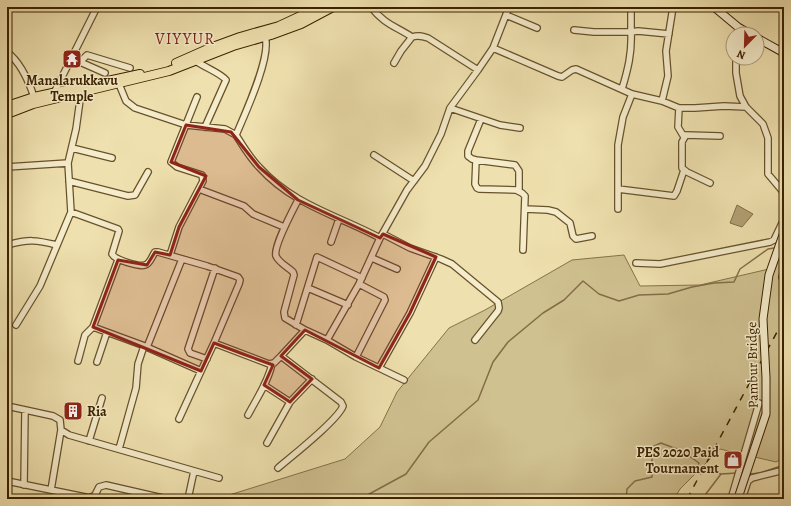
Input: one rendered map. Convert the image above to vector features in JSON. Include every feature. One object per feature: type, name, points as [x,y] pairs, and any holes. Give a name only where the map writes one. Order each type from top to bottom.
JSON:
[{"type":"main road","points":[[7,114],[33,104],[54,93],[166,67],[240,37],[279,26],[317,9],[333,7]]},
{"type":"main road","points":[[714,7],[733,26]]},
{"type":"main road","points":[[7,107],[34,98],[81,93],[169,71],[233,46],[265,37],[301,24],[317,9]]},
{"type":"main road","points":[[765,42],[784,53]]},
{"type":"main road","name":"Pambur Bridge","points":[[739,498],[766,414],[763,319],[769,275],[784,232]]},
{"type":"street","points":[[54,93],[97,7]]},
{"type":"street","points":[[371,7],[378,16],[389,25],[412,37],[422,36],[428,38],[478,70]]},
{"type":"street","points":[[327,340],[359,284],[381,236],[407,190],[425,166],[441,134],[450,108],[493,48],[509,7]]},
{"type":"street","points":[[622,89],[630,63],[631,7]]},
{"type":"street","points":[[662,101],[668,76],[666,50],[673,7]]},
{"type":"street","points":[[506,15],[537,28]]},
{"type":"street","points":[[574,30],[594,32],[638,31],[668,34]]},
{"type":"street","points":[[236,135],[258,83],[267,44],[265,37]]},
{"type":"street","points":[[394,63],[401,50],[412,37]]},
{"type":"street","points":[[493,48],[558,76],[562,77],[576,69],[632,94],[662,101],[679,108],[724,106],[746,107]]},
{"type":"street","points":[[7,52],[19,65],[31,88],[34,98]]},
{"type":"street","points":[[80,62],[88,55],[130,68]]},
{"type":"street","points":[[71,58],[105,73]]},
{"type":"street","points":[[196,61],[204,67],[223,76],[226,80],[205,127]]},
{"type":"street","points":[[736,66],[740,96],[746,107],[763,124],[768,138],[768,174],[784,193]]},
{"type":"street","points":[[120,84],[126,101],[135,108],[186,126],[225,129],[236,135],[258,167],[280,187],[298,200],[339,219],[452,264],[498,302],[498,311],[475,340]]},
{"type":"street","points":[[16,325],[40,286],[71,212],[68,163],[81,93]]},
{"type":"street","points":[[618,209],[618,145],[623,117],[632,94]]},
{"type":"street","points":[[170,255],[179,228],[203,181],[202,175],[176,167],[171,162],[197,97]]},
{"type":"street","points":[[450,108],[481,120],[520,128]]},
{"type":"street","points":[[679,108],[678,127],[684,137]]},
{"type":"street","points":[[481,120],[468,154],[469,157],[476,160],[515,164],[518,170],[519,191]]},
{"type":"street","points":[[618,189],[674,196],[684,170],[681,162],[682,142],[684,137],[690,134],[720,136]]},
{"type":"street","points":[[72,148],[112,158]]},
{"type":"street","points":[[374,154],[414,180]]},
{"type":"street","points":[[476,160],[476,188],[519,191],[524,196],[525,209],[523,250]]},
{"type":"street","points":[[7,167],[68,163]]},
{"type":"street","points":[[684,170],[710,182]]},
{"type":"street","points":[[69,181],[133,196],[137,192],[148,172]]},
{"type":"street","points":[[199,189],[244,206],[254,214],[284,227]]},
{"type":"street","points":[[298,200],[284,227],[276,253],[278,259],[293,272],[294,275],[284,315],[285,318],[356,357],[404,380]]},
{"type":"street","points":[[525,209],[548,210],[556,212],[570,223],[573,236],[576,239],[592,236]]},
{"type":"street","points":[[71,212],[118,229],[119,231],[112,254],[114,258],[118,260],[141,266],[148,264],[155,252],[215,268],[235,275],[240,280],[207,359],[179,419]]},
{"type":"street","points":[[330,242],[339,219]]},
{"type":"street","points":[[636,263],[660,264],[770,242],[774,240],[784,219]]},
{"type":"street","points":[[7,245],[24,240],[58,244]]},
{"type":"street","points":[[296,325],[318,257],[362,278]]},
{"type":"street","points":[[379,368],[410,313],[436,257]]},
{"type":"street","points":[[372,258],[397,269]]},
{"type":"street","points":[[119,449],[136,388],[138,364],[182,259]]},
{"type":"street","points":[[78,361],[85,335],[93,327],[118,260]]},
{"type":"street","points":[[207,359],[190,353],[188,349],[215,268]]},
{"type":"street","points":[[782,277],[784,269]]},
{"type":"street","points":[[356,357],[385,300],[384,297],[359,284]]},
{"type":"street","points":[[308,288],[348,305]]},
{"type":"street","points":[[93,327],[201,371]]},
{"type":"street","points":[[248,415],[264,385],[272,364],[305,330]]},
{"type":"street","points":[[96,362],[107,332]]},
{"type":"street","points":[[214,343],[272,364]]},
{"type":"street","points":[[278,468],[327,425],[343,406],[341,402],[281,356]]},
{"type":"street","points":[[267,443],[290,402],[312,379]]},
{"type":"street","points":[[264,385],[290,402]]},
{"type":"street","points":[[89,441],[102,398]]},
{"type":"street","points":[[731,499],[760,403]]},
{"type":"street","points":[[7,406],[53,416],[60,420],[61,430],[51,490]]},
{"type":"street","points":[[24,485],[25,410]]},
{"type":"street","points":[[61,430],[69,435],[219,478]]},
{"type":"street","points":[[739,498],[752,478],[784,470]]},
{"type":"street","points":[[188,499],[194,471]]},
{"type":"street","points":[[7,481],[90,498],[95,495],[99,487],[106,485],[167,499]]},
{"type":"street","points":[[784,482],[784,493]]},
{"type":"highlighted area","points":[[186,125],[231,132],[259,167],[298,200],[380,238],[383,234],[436,257],[410,313],[379,368],[305,330],[281,356],[312,379],[290,402],[264,385],[273,365],[214,343],[201,371],[93,327],[118,260],[147,265],[155,252],[170,255],[179,227],[206,176],[171,162]]},
{"type":"shaded area","points":[[737,205],[753,214],[742,227],[730,223]]},
{"type":"shaded area","points":[[784,228],[784,458],[776,462],[720,449],[680,489],[674,499],[222,499],[226,496],[345,459],[380,427],[397,392],[449,328],[485,310],[572,260],[624,255],[640,286],[700,285],[769,269],[781,229]]},
{"type":"waterway","points":[[360,499],[406,474],[429,442],[478,400],[493,362],[508,342],[543,313],[564,300],[583,281],[599,294],[619,301],[639,295],[668,294],[692,287],[714,283],[734,282],[740,269],[768,249],[774,248]]},
{"type":"waterway","points":[[626,499],[627,489],[635,481],[652,477],[652,447],[661,443],[682,451],[699,463],[698,465]]},
{"type":"waterway","points":[[750,474],[760,473],[784,465]]},
{"type":"waterway","points":[[711,470],[721,474],[737,473]]},
{"type":"waterway","points":[[702,499],[721,474]]},
{"type":"railway","points":[[687,499],[784,319]]},
{"type":"place","name":"Manalarukkavu Temple","points":[[72,59]]},
{"type":"place","name":"Ria","points":[[73,411]]},
{"type":"place","name":"PES 2020 Paid Tournament","points":[[733,460]]},
{"type":"district","name":"VIYYUR","points":[[185,38]]}]
